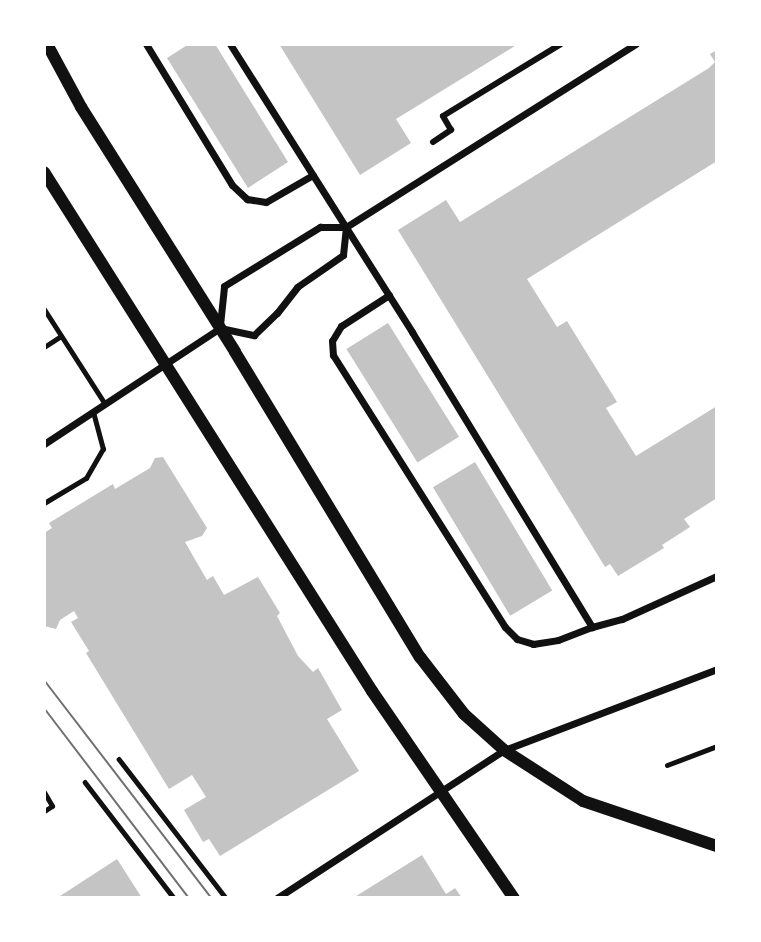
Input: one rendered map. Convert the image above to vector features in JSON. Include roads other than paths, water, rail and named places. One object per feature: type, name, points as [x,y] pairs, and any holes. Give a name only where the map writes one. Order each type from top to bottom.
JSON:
[{"type":"street","points":[[47,44],[80,107],[220,328],[420,657],[464,714],[504,750],[583,801],[717,846]]},
{"type":"street","points":[[146,44],[232,185],[247,199],[266,202],[313,175]]},
{"type":"street","points":[[230,44],[346,226],[593,626]]},
{"type":"street","points":[[433,142],[451,130],[443,116],[561,44]]},
{"type":"street","points":[[220,328],[224,286],[320,227],[346,226],[636,44]]},
{"type":"street","points":[[44,172],[372,691],[514,898]]},
{"type":"street","points":[[44,444],[220,328],[254,335],[297,287],[343,256],[346,226]]},
{"type":"street","points":[[389,295],[341,326],[332,341],[333,355],[505,627],[517,639],[533,643],[558,640],[593,626],[622,619],[717,576]]},
{"type":"street","points":[[277,898],[504,750],[717,669]]},
{"type":"lane","points":[[44,309],[104,404]]},
{"type":"lane","points":[[44,347],[61,337]]},
{"type":"lane","points":[[44,503],[86,478],[103,449],[93,412]]},
{"type":"lane","points":[[667,765],[717,746]]},
{"type":"lane","points":[[44,792],[52,806],[44,811]]},
{"type":"tram line","points":[[44,680],[211,898]]},
{"type":"tram line","points":[[44,708],[189,898]]}]
